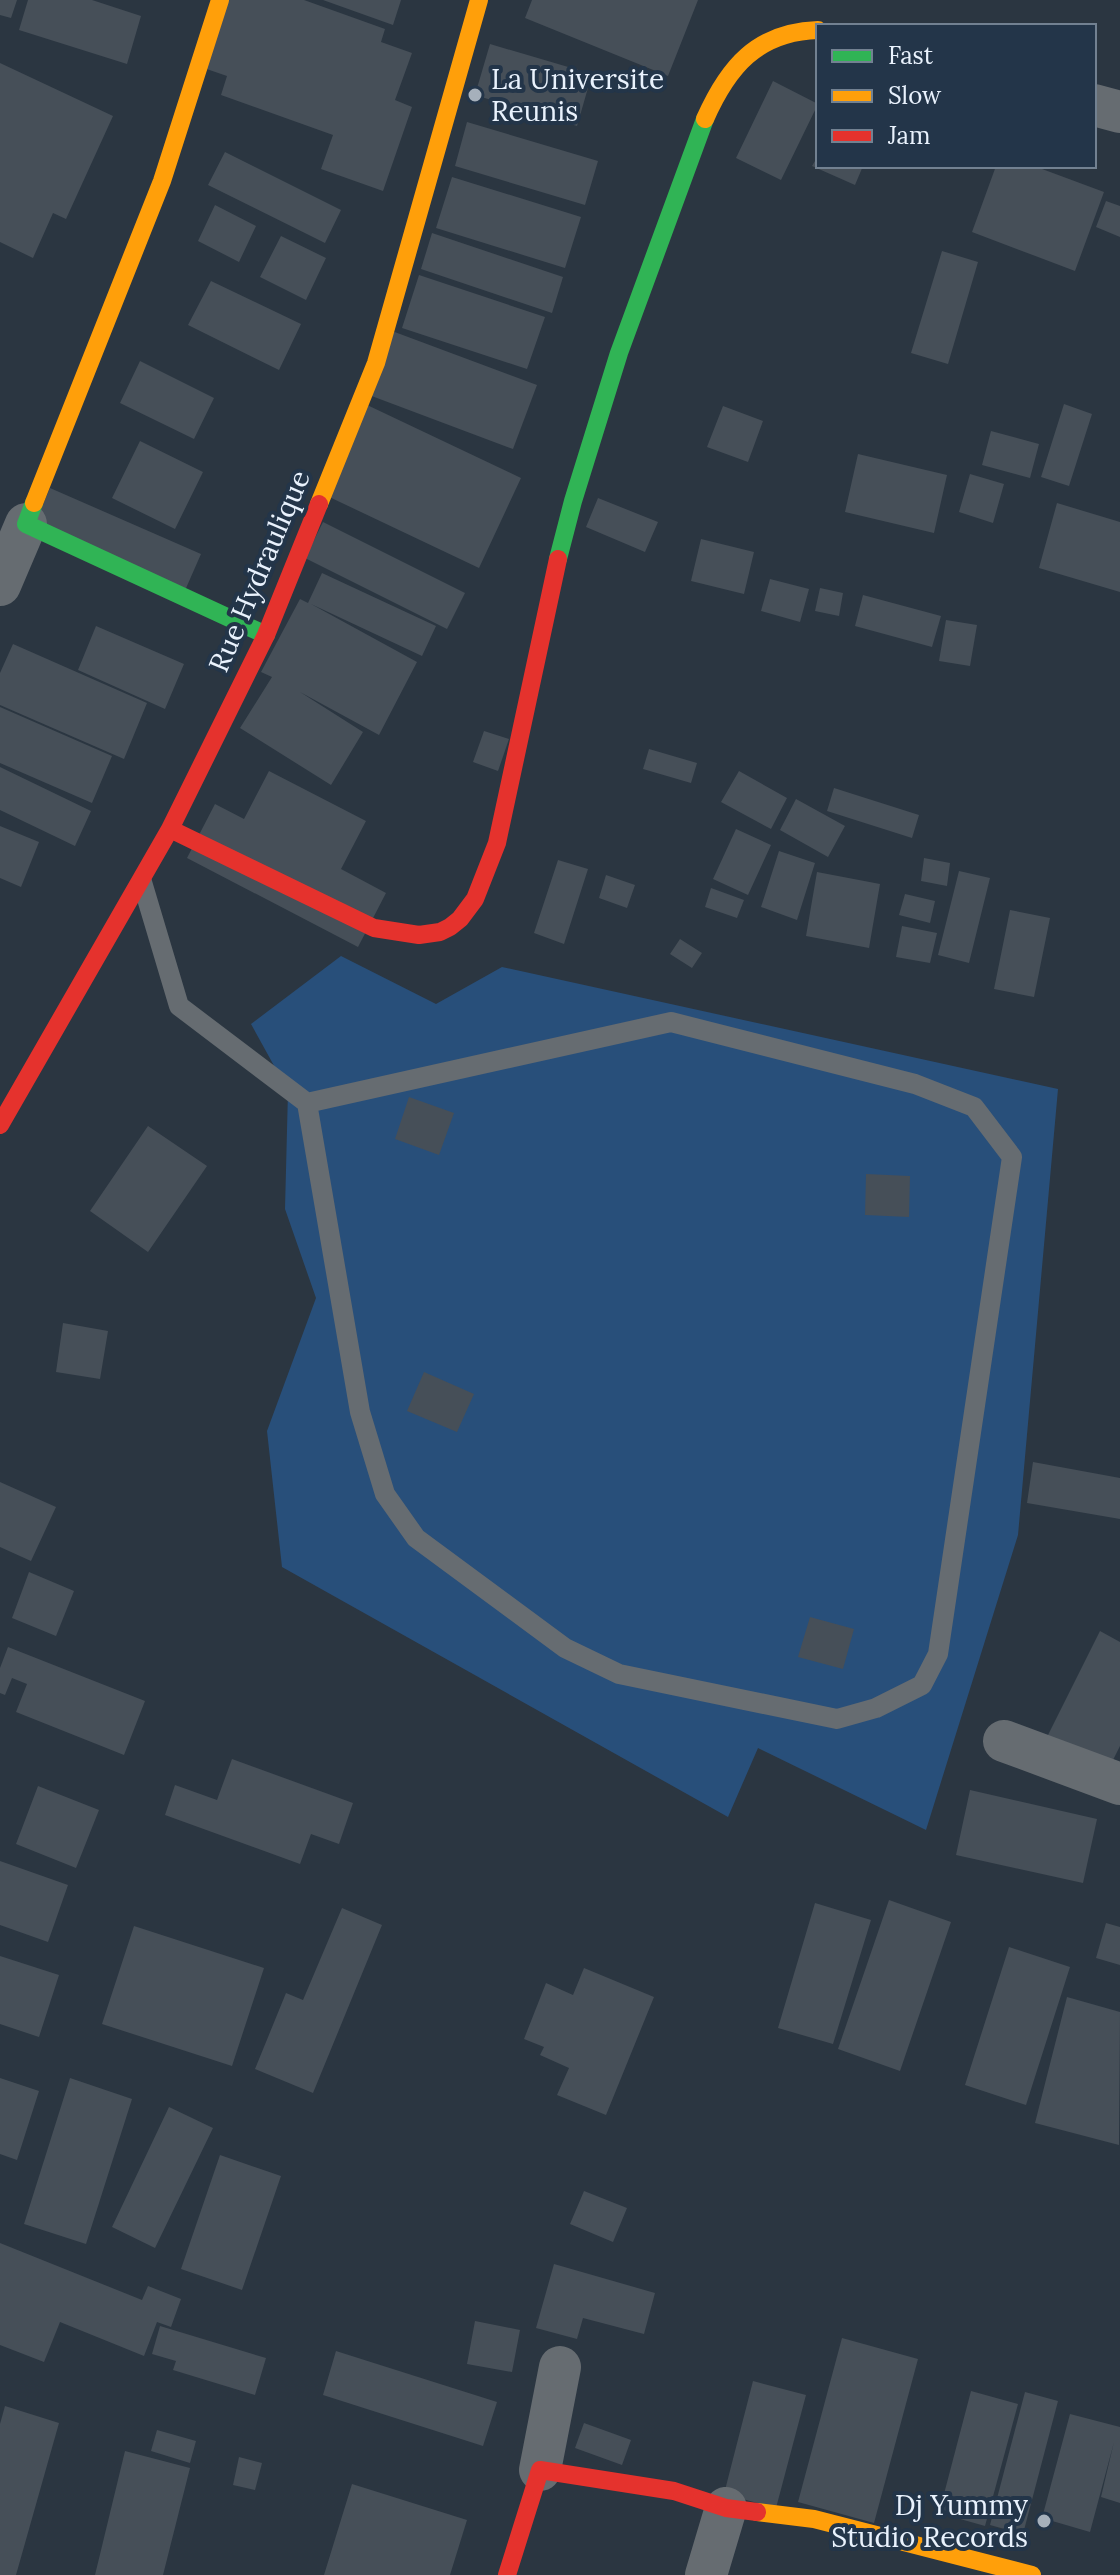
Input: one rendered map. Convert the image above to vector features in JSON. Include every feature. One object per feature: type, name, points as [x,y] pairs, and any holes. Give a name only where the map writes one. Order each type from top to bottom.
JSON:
[{"type":"street","points":[[0,585],[162,181],[220,0]]},
{"type":"street","name":"Rue Hydraulique","points":[[0,1125],[170,829],[266,635],[376,363],[479,0]]},
{"type":"street","points":[[170,829],[374,928],[411,936],[438,934],[458,921],[475,901],[493,855],[508,802],[527,702],[573,503],[631,314],[710,109],[730,73],[762,44],[801,29],[816,30]]},
{"type":"street","points":[[1096,106],[1120,112]]},
{"type":"street","points":[[26,524],[266,635]]},
{"type":"street","points":[[1004,1741],[1120,1784]]},
{"type":"street","points":[[507,2575],[540,2470],[560,2367]]},
{"type":"street","points":[[540,2470],[674,2491],[726,2508],[814,2519],[1032,2575]]},
{"type":"street","points":[[706,2575],[726,2508]]},
{"type":"lane","points":[[141,878],[179,1006],[307,1103],[360,1412],[385,1494],[416,1538],[565,1648],[619,1674],[837,1719],[876,1708],[922,1685],[938,1654],[1012,1157],[974,1107],[915,1084],[671,1022],[307,1103]]},
{"type":"shaded area","points":[[341,956],[436,1004],[502,967],[1058,1089],[1018,1535],[926,1830],[758,1748],[728,1817],[282,1567],[267,1431],[316,1298],[285,1209],[288,1091],[251,1024]]},
{"type":"building","points":[[0,0],[17,0],[11,18],[0,15]]},
{"type":"building","points":[[28,0],[92,0],[141,16],[127,64],[19,30]]},
{"type":"building","points":[[214,0],[304,0],[385,29],[381,42],[412,53],[395,100],[412,107],[383,191],[321,169],[333,135],[221,95],[227,76],[192,64]]},
{"type":"building","points":[[323,0],[401,0],[393,25]]},
{"type":"building","points":[[532,0],[698,0],[668,76],[525,18]]},
{"type":"building","points":[[490,44],[592,74],[577,126],[475,95]]},
{"type":"building","points":[[0,63],[113,116],[66,219],[53,213],[33,258],[0,242]]},
{"type":"building","points":[[773,81],[816,103],[781,180],[736,158]]},
{"type":"building","points":[[467,122],[598,161],[585,205],[455,166]]},
{"type":"building","points":[[225,152],[341,210],[325,243],[208,185]]},
{"type":"building","points":[[817,168],[862,168],[855,185]]},
{"type":"building","points":[[995,168],[1039,168],[1104,192],[1075,271],[972,232]]},
{"type":"building","points":[[452,177],[581,217],[565,268],[436,228]]},
{"type":"building","points":[[1106,201],[1120,206],[1120,237],[1096,227]]},
{"type":"building","points":[[215,205],[256,226],[239,262],[198,241]]},
{"type":"building","points":[[432,233],[563,277],[552,313],[421,269]]},
{"type":"building","points":[[281,236],[326,258],[306,300],[260,277]]},
{"type":"building","points":[[942,251],[978,262],[948,364],[911,353]]},
{"type":"building","points":[[419,275],[545,317],[527,369],[402,328]]},
{"type":"building","points":[[211,281],[301,324],[279,370],[188,325]]},
{"type":"building","points":[[392,331],[537,385],[513,449],[369,395]]},
{"type":"building","points":[[140,361],[214,398],[194,439],[120,403]]},
{"type":"building","points":[[365,404],[521,478],[479,568],[323,494]]},
{"type":"building","points":[[1064,404],[1092,414],[1069,486],[1041,477]]},
{"type":"building","points":[[723,406],[763,421],[748,462],[707,447]]},
{"type":"building","points":[[991,431],[1039,444],[1030,478],[982,465]]},
{"type":"building","points":[[140,441],[203,472],[175,529],[112,498]]},
{"type":"building","points":[[858,454],[947,475],[934,533],[845,512]]},
{"type":"building","points":[[970,474],[1004,484],[993,523],[959,512]]},
{"type":"building","points":[[50,488],[201,554],[183,595],[33,528]]},
{"type":"building","points":[[598,498],[658,522],[645,552],[586,527]]},
{"type":"building","points":[[1057,503],[1120,522],[1120,592],[1039,568]]},
{"type":"building","points":[[323,522],[465,593],[447,629],[305,558]]},
{"type":"building","points":[[701,539],[754,552],[744,594],[691,581]]},
{"type":"building","points":[[322,573],[436,626],[422,656],[311,604],[417,662],[379,735],[300,692],[363,732],[331,785],[240,728],[272,677],[261,672],[300,599],[308,603]]},
{"type":"building","points":[[770,579],[809,589],[800,622],[761,611]]},
{"type":"building","points":[[820,588],[843,593],[839,616],[815,611]]},
{"type":"building","points":[[863,595],[941,616],[932,647],[855,626]]},
{"type":"building","points":[[946,620],[977,625],[970,666],[939,661]]},
{"type":"building","points":[[96,626],[184,664],[165,709],[78,670]]},
{"type":"building","points":[[13,644],[147,703],[124,759],[0,705],[0,673]]},
{"type":"building","points":[[0,707],[112,756],[92,803],[0,763]]},
{"type":"building","points":[[484,731],[509,739],[498,771],[473,762]]},
{"type":"building","points":[[649,749],[697,763],[691,783],[643,769]]},
{"type":"building","points":[[0,767],[91,811],[75,846],[0,810]]},
{"type":"building","points":[[269,771],[366,821],[341,869],[386,893],[358,947],[187,858],[215,804],[244,819]]},
{"type":"building","points":[[739,771],[787,798],[771,829],[721,802]]},
{"type":"building","points":[[834,788],[919,815],[912,838],[827,811]]},
{"type":"building","points":[[796,799],[845,826],[828,857],[780,830]]},
{"type":"building","points":[[0,826],[39,842],[21,887],[0,878]]},
{"type":"building","points":[[736,829],[771,845],[748,895],[713,879]]},
{"type":"building","points":[[779,851],[815,863],[797,920],[761,907]]},
{"type":"building","points":[[924,858],[950,863],[947,886],[921,881]]},
{"type":"building","points":[[558,860],[588,869],[564,944],[534,933]]},
{"type":"building","points":[[959,871],[990,878],[969,963],[938,955]]},
{"type":"building","points":[[817,872],[880,884],[869,948],[806,936]]},
{"type":"building","points":[[606,875],[635,885],[627,908],[599,898]]},
{"type":"building","points":[[711,888],[744,900],[737,918],[705,907]]},
{"type":"building","points":[[905,894],[935,901],[930,923],[899,915]]},
{"type":"building","points":[[1010,910],[1050,918],[1034,997],[994,989]]},
{"type":"building","points":[[902,926],[937,933],[930,963],[896,957]]},
{"type":"building","points":[[680,939],[702,953],[692,968],[670,954]]},
{"type":"building","points":[[409,1097],[454,1113],[439,1155],[395,1139]]},
{"type":"building","points":[[148,1126],[207,1166],[148,1252],[90,1211]]},
{"type":"building","points":[[866,1174],[910,1176],[909,1217],[865,1215]]},
{"type":"building","points":[[63,1323],[108,1331],[100,1379],[56,1372]]},
{"type":"building","points":[[424,1372],[474,1394],[457,1432],[407,1411]]},
{"type":"building","points":[[1033,1462],[1120,1478],[1120,1519],[1027,1503]]},
{"type":"building","points":[[0,1482],[56,1507],[31,1561],[0,1547]]},
{"type":"building","points":[[29,1572],[74,1591],[56,1636],[12,1618]]},
{"type":"building","points":[[810,1617],[854,1629],[843,1669],[798,1657]]},
{"type":"building","points":[[1100,1631],[1120,1642],[1120,1746],[1106,1774],[1044,1743]]},
{"type":"building","points":[[8,1647],[145,1701],[124,1755],[16,1712],[27,1684],[12,1678],[5,1695],[0,1693],[0,1668]]},
{"type":"building","points":[[232,1759],[353,1803],[339,1844],[311,1834],[300,1864],[165,1815],[175,1785],[217,1800]]},
{"type":"building","points":[[38,1786],[99,1810],[76,1868],[16,1844]]},
{"type":"building","points":[[970,1790],[1097,1819],[1083,1883],[956,1855]]},
{"type":"building","points":[[0,1861],[68,1885],[48,1942],[0,1925]]},
{"type":"building","points":[[889,1900],[951,1922],[900,2071],[838,2049]]},
{"type":"building","points":[[815,1903],[871,1920],[833,2044],[778,2028]]},
{"type":"building","points":[[342,1908],[382,1925],[313,2093],[255,2069],[286,1993],[303,2000]]},
{"type":"building","points":[[1106,1923],[1120,1927],[1120,1965],[1096,1958]]},
{"type":"building","points":[[134,1926],[264,1968],[232,2066],[102,2024]]},
{"type":"building","points":[[1009,1947],[1070,1967],[1026,2105],[965,2085]]},
{"type":"building","points":[[0,1956],[59,1975],[39,2037],[0,2024]]},
{"type":"building","points":[[584,1968],[654,1997],[606,2115],[557,2095],[569,2068],[540,2055],[544,2047],[524,2039],[546,1983],[573,1995]]},
{"type":"building","points":[[1067,1997],[1120,2012],[1119,2145],[1035,2123]]},
{"type":"building","points":[[0,2078],[39,2091],[17,2160],[0,2154]]},
{"type":"building","points":[[70,2078],[132,2099],[86,2244],[24,2224]]},
{"type":"building","points":[[169,2107],[213,2128],[155,2248],[112,2227]]},
{"type":"building","points":[[220,2155],[281,2176],[242,2290],[181,2269]]},
{"type":"building","points":[[584,2191],[627,2208],[613,2242],[570,2224]]},
{"type":"building","points":[[0,2243],[142,2300],[148,2286],[181,2299],[171,2327],[157,2322],[144,2356],[60,2322],[44,2362],[0,2345]]},
{"type":"building","points":[[554,2264],[655,2293],[644,2334],[583,2318],[577,2339],[536,2328]]},
{"type":"building","points":[[475,2321],[520,2330],[512,2372],[467,2364]]},
{"type":"building","points":[[160,2326],[266,2358],[255,2395],[173,2370],[176,2361],[152,2354]]},
{"type":"building","points":[[842,2338],[918,2359],[874,2523],[798,2502]]},
{"type":"building","points":[[336,2351],[497,2402],[483,2446],[323,2395]]},
{"type":"building","points":[[753,2381],[806,2395],[776,2508],[724,2494]]},
{"type":"building","points":[[971,2391],[1018,2404],[985,2526],[939,2513]]},
{"type":"building","points":[[1025,2392],[1058,2401],[1023,2534],[990,2525]]},
{"type":"building","points":[[5,2406],[59,2423],[16,2575],[0,2575],[0,2424]]},
{"type":"building","points":[[1070,2414],[1120,2427],[1120,2503],[1101,2497],[1114,2442],[1090,2532],[1042,2518]]},
{"type":"building","points":[[584,2423],[631,2440],[622,2465],[575,2448]]},
{"type":"building","points":[[157,2430],[196,2441],[190,2463],[151,2451]]},
{"type":"building","points":[[125,2451],[190,2468],[163,2575],[95,2575]]},
{"type":"building","points":[[239,2457],[262,2463],[255,2490],[233,2485]]},
{"type":"building","points":[[352,2484],[467,2520],[450,2575],[324,2575]]},
{"type":"traffic: fast","points":[[558,559],[619,353],[705,119]]},
{"type":"traffic: fast","points":[[34,503],[26,524],[266,635]]},
{"type":"traffic: slow","points":[[34,503],[162,181],[220,0]]},
{"type":"traffic: slow","points":[[319,504],[376,363],[479,0]]},
{"type":"traffic: slow","points":[[705,119],[724,83],[747,56],[778,37],[816,30]]},
{"type":"traffic: slow","points":[[757,2512],[814,2519],[1032,2575]]},
{"type":"traffic: jam","points":[[0,1125],[170,829],[266,635],[319,504]]},
{"type":"traffic: jam","points":[[170,829],[374,928],[419,935],[450,927],[475,899],[497,843],[558,559]]},
{"type":"traffic: jam","points":[[507,2575],[540,2470],[674,2491],[726,2508],[757,2512]]},
{"type":"place","name":"La Universite Reunis","points":[[475,95]]},
{"type":"place","name":"Dj Yummy Studio Records","points":[[1044,2521]]}]
